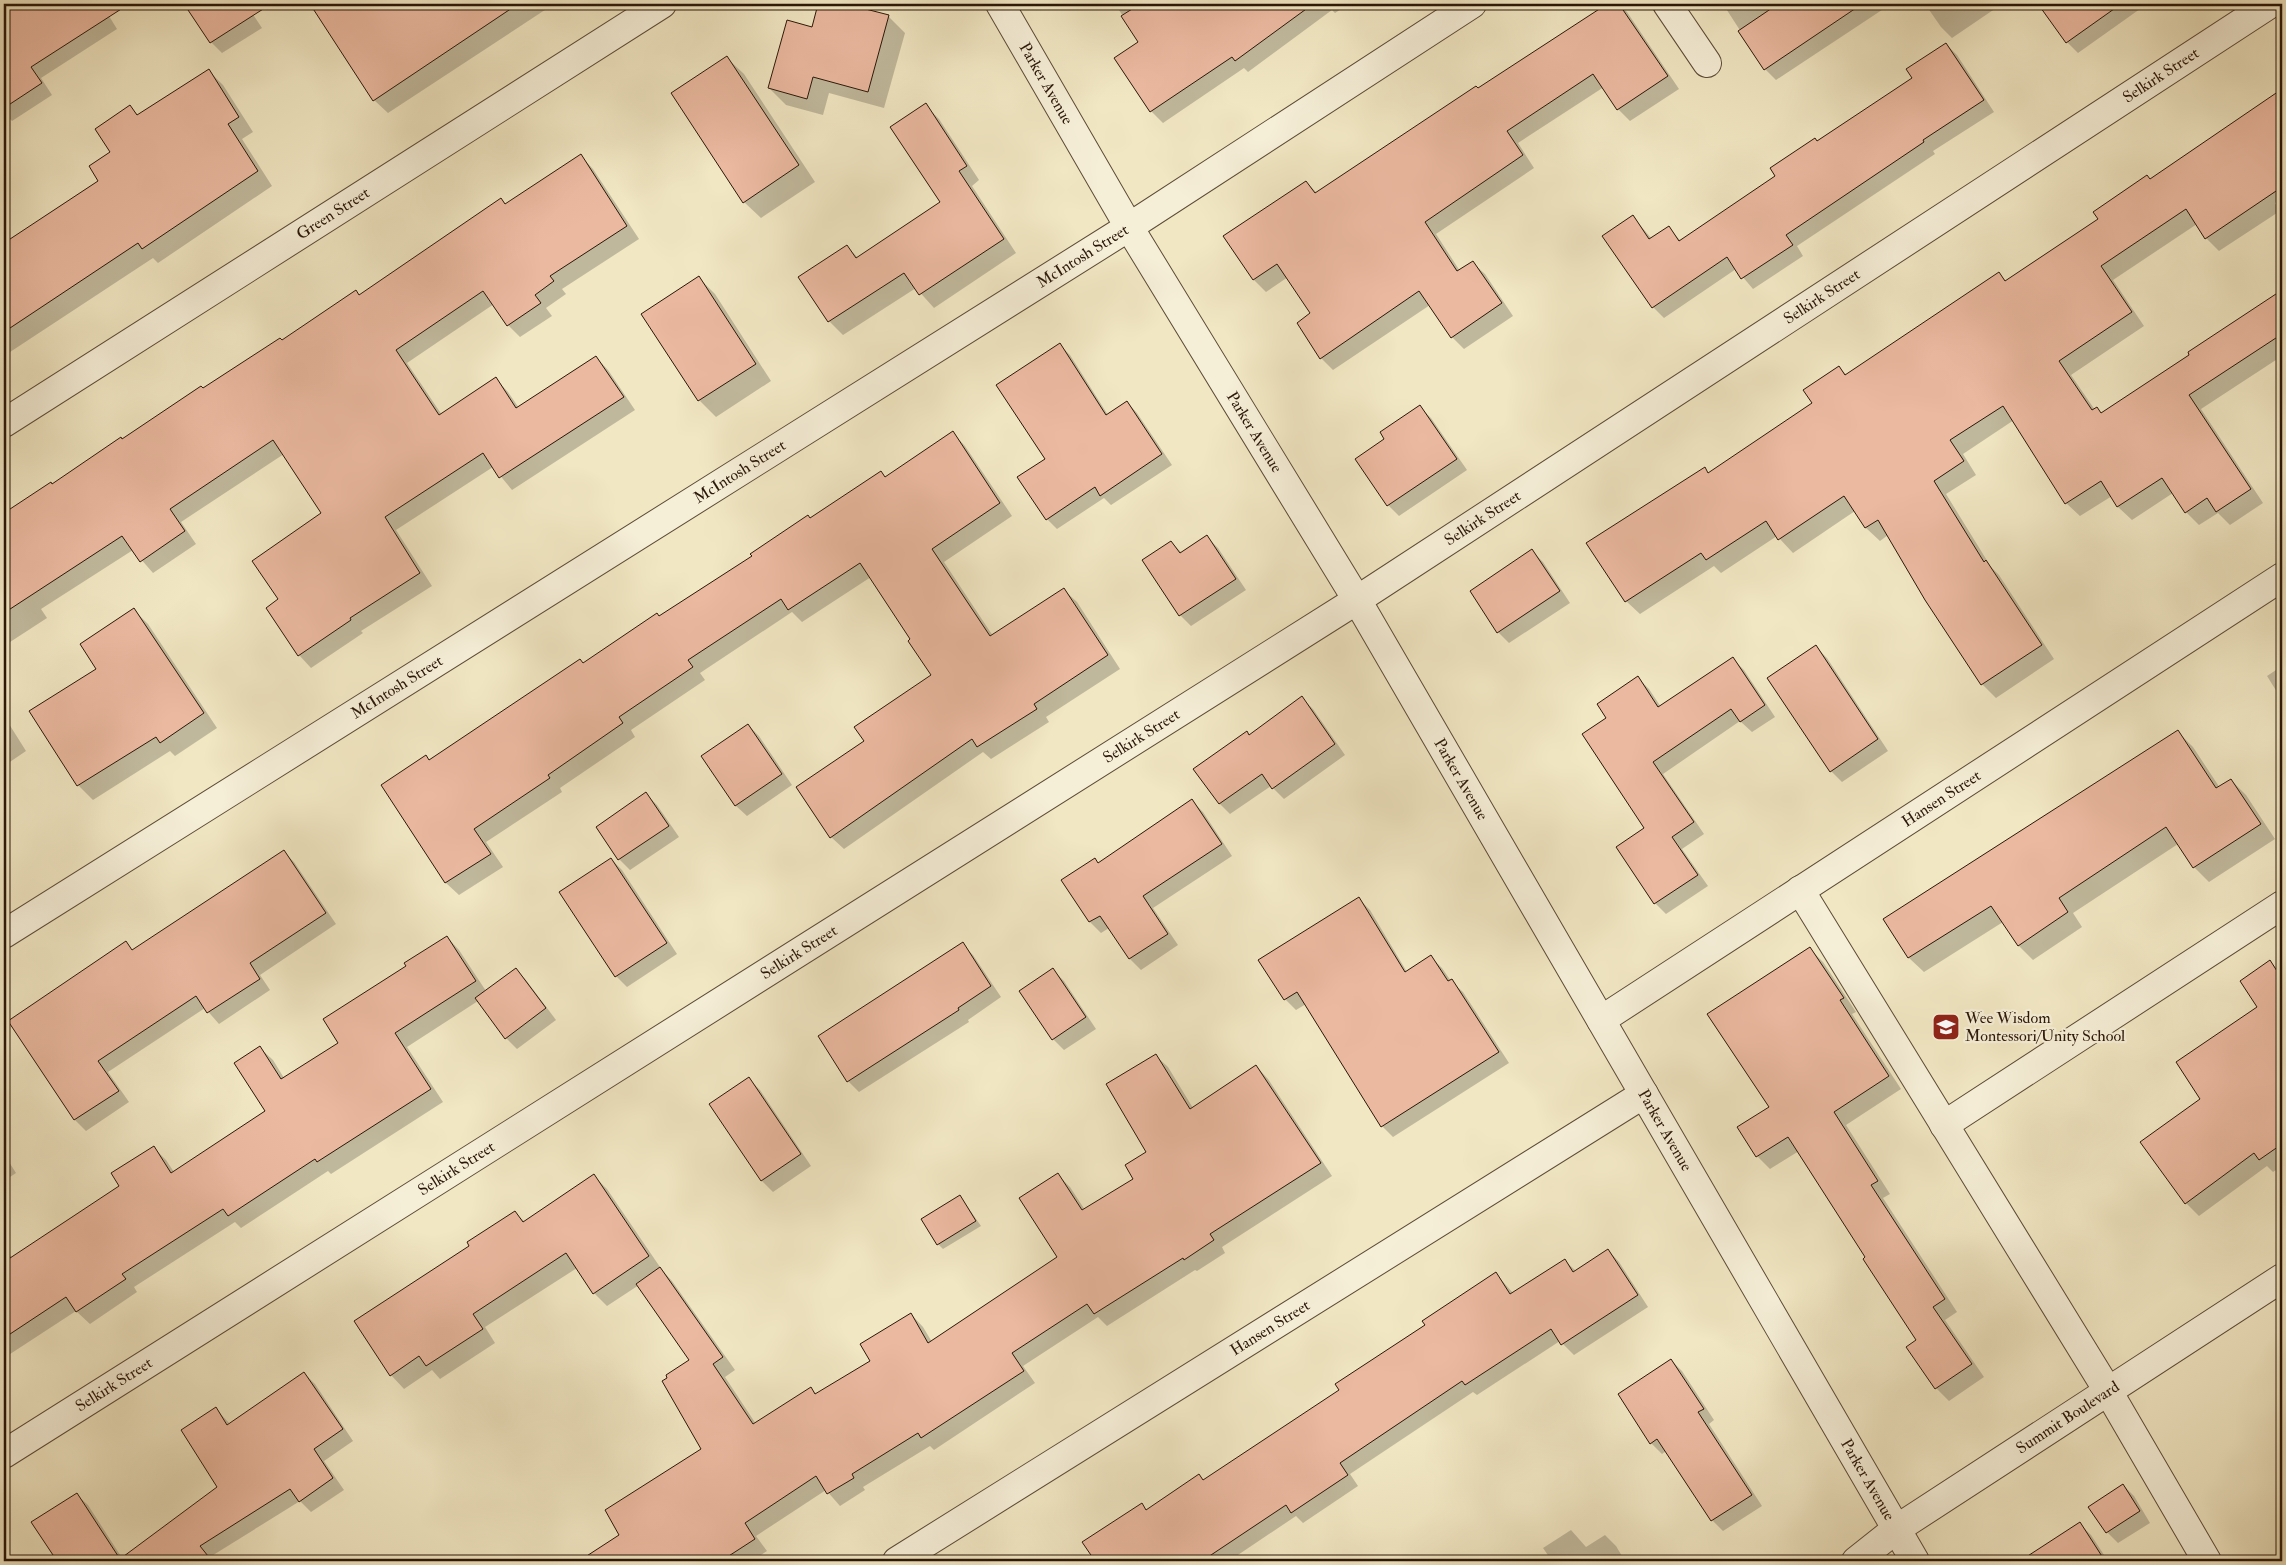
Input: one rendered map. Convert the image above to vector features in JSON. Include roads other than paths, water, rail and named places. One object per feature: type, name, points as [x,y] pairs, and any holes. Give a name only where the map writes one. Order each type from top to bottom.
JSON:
[{"type":"street","name":"Green Street","points":[[4,423],[662,4]]},
{"type":"street","name":"Parker Avenue","points":[[1000,4],[1129,227],[1357,600],[1895,1530],[1915,1561]]},
{"type":"street","name":"McIntosh Street","points":[[4,934],[1129,227],[1472,4]]},
{"type":"street","points":[[1668,4],[1707,63]]},
{"type":"street","name":"Selkirk Street","points":[[4,1454],[1357,600],[2270,4]]},
{"type":"street","name":"Hansen Street","points":[[1601,1020],[2282,577]]},
{"type":"street","points":[[1800,890],[2108,1391],[2207,1561]]},
{"type":"street","points":[[1944,1125],[2282,905]]},
{"type":"street","name":"Hansen Street","points":[[897,1561],[1644,1094]]},
{"type":"street","name":"Summit Boulevard","points":[[1856,1561],[1895,1530],[2282,1278]]},
{"type":"place","name":"Wee Wisdom Montessori/Unity School","points":[[1946,1027]]}]
